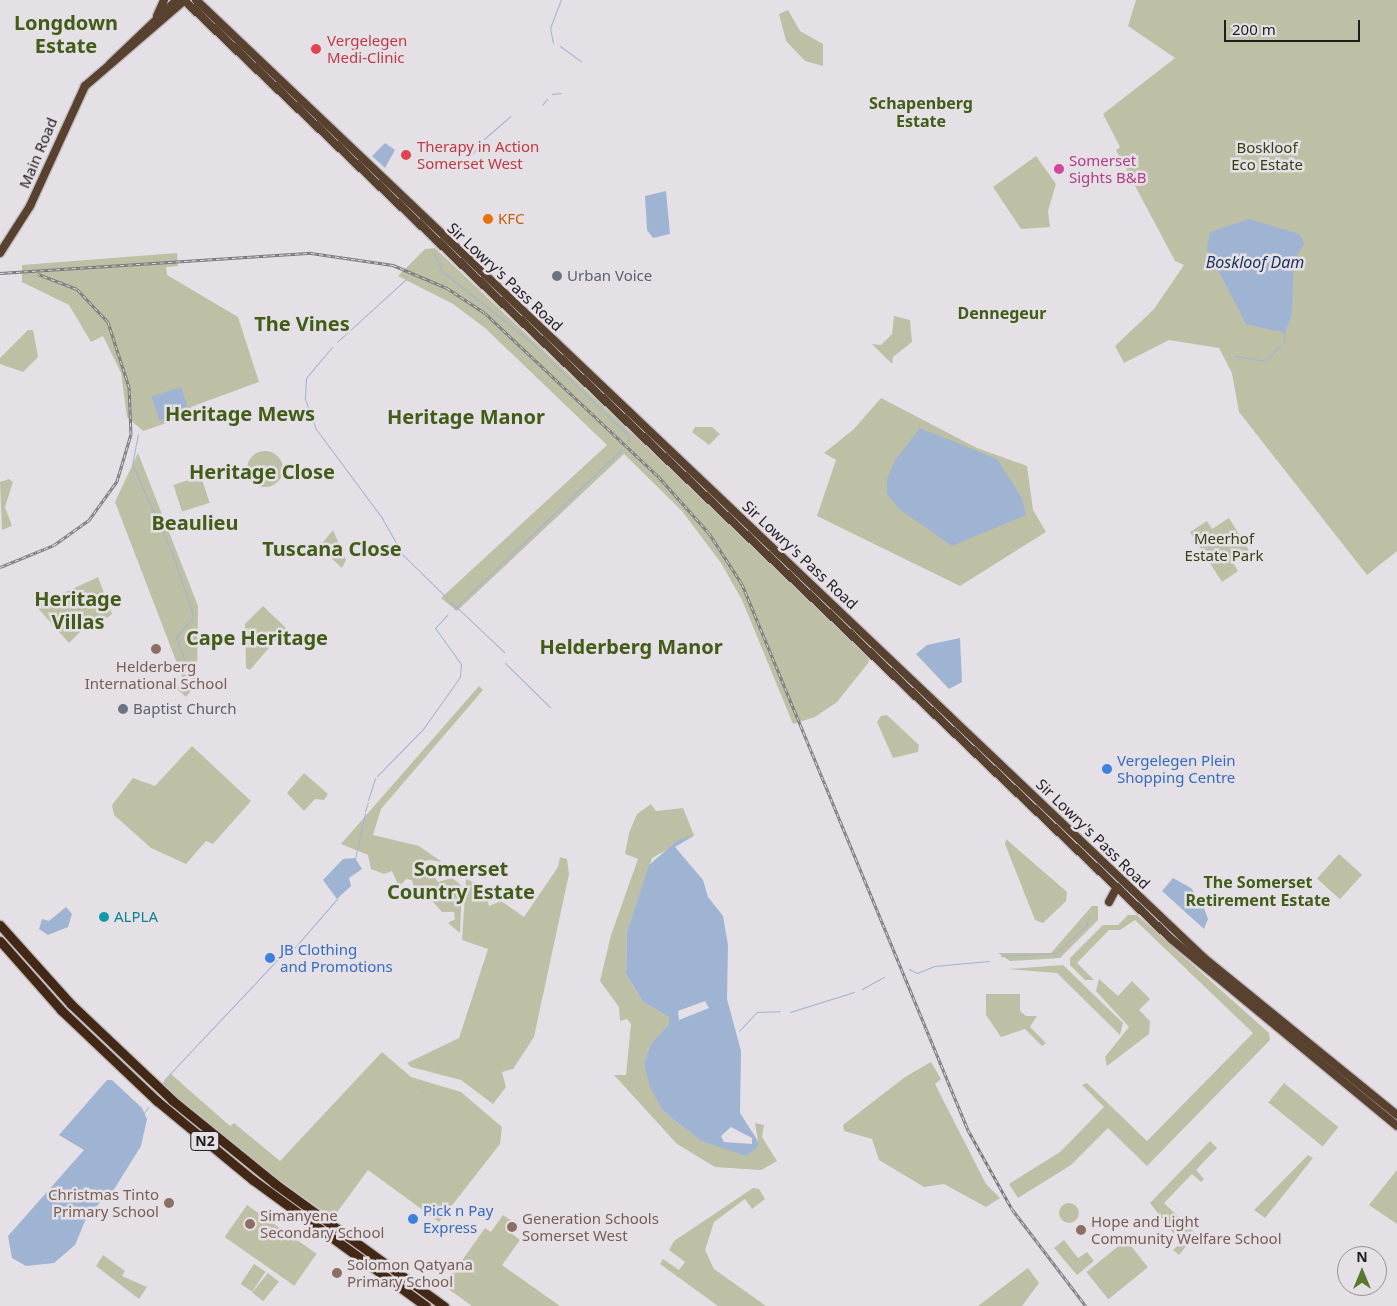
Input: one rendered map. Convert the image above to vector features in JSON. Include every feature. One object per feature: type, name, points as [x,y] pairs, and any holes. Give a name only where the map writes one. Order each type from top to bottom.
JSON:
[{"type":"highway","name":"N2","points":[[0,925],[71,1004],[172,1100],[274,1183],[444,1306]]},
{"type":"highway","name":"N2","points":[[0,941],[61,1010],[157,1101],[253,1180],[426,1306]]},
{"type":"main road","points":[[154,22],[164,0]]},
{"type":"main road","name":"Main Road","points":[[0,253],[30,206],[80,92],[154,22],[183,0]]},
{"type":"main road","name":"Main Road","points":[[106,68],[183,0]]},
{"type":"main road","name":"Sir Lowry's Pass Road","points":[[183,0],[1116,887],[1284,1036],[1397,1126]]},
{"type":"main road","name":"Sir Lowry's Pass Road","points":[[196,0],[1204,958],[1397,1115]]},
{"type":"main road","points":[[1109,902],[1116,887]]},
{"type":"green space","name":"Boskloof Eco Estate","points":[[1136,0],[1397,0],[1397,551],[1367,575],[1239,412],[1232,373],[1219,348],[1169,340],[1124,363],[1115,346],[1154,309],[1184,265],[1175,261],[1116,150],[1120,147],[1103,114],[1175,58],[1128,26]]},
{"type":"green space","points":[[788,10],[800,31],[823,44],[823,66],[805,61],[786,41],[779,14]]},
{"type":"green space","points":[[1036,156],[1056,184],[1048,211],[1050,227],[1021,229],[993,187]]},
{"type":"green space","points":[[435,248],[867,655],[869,662],[837,702],[815,717],[793,724],[742,600],[721,563],[682,511],[624,454],[457,611],[441,598],[607,445],[485,328],[453,304],[398,276],[425,249]]},
{"type":"green space","points":[[177,253],[178,266],[166,267],[167,275],[238,317],[259,382],[191,407],[193,414],[143,431],[127,417],[121,373],[103,336],[91,342],[69,305],[22,282],[22,265]]},
{"type":"green space","points":[[894,316],[910,320],[912,342],[893,357],[892,364],[872,344],[881,345],[892,334]]},
{"type":"green space","points":[[28,330],[33,330],[38,357],[23,372],[0,364],[0,358]]},
{"type":"green space","points":[[881,398],[977,448],[1027,466],[1033,510],[1046,532],[960,586],[817,516],[836,460],[824,453],[854,429]]},
{"type":"green space","points":[[695,427],[712,427],[720,434],[709,445],[692,432]]},
{"type":"green space","points":[[265,451],[272,452],[278,456],[282,462],[282,476],[278,482],[272,486],[265,487],[258,486],[252,482],[248,476],[247,469],[248,462],[252,456],[258,452]]},
{"type":"green space","points":[[138,453],[198,606],[197,683],[186,697],[177,689],[183,679],[115,502]]},
{"type":"green space","points":[[201,476],[210,503],[182,512],[173,485]]},
{"type":"green space","points":[[9,479],[13,482],[5,507],[12,526],[2,530],[0,482]]},
{"type":"green space","name":"Meerhof Estate Park","points":[[1229,518],[1250,552],[1233,563],[1238,571],[1222,582],[1190,532],[1207,521],[1212,529]]},
{"type":"green space","points":[[333,530],[346,560],[342,568],[319,547]]},
{"type":"green space","points":[[98,577],[112,614],[95,628],[83,629],[69,643],[36,606]]},
{"type":"green space","points":[[263,606],[286,628],[250,670],[246,668],[245,624]]},
{"type":"green space","points":[[479,686],[483,690],[381,809],[373,835],[419,846],[442,862],[429,860],[417,863],[415,869],[433,875],[438,882],[452,878],[462,886],[460,933],[448,923],[455,919],[454,912],[442,912],[424,892],[416,895],[412,880],[406,879],[399,887],[392,871],[384,874],[371,869],[368,855],[341,844]]},
{"type":"green space","points":[[887,715],[919,745],[918,752],[893,758],[877,722],[881,716]]},
{"type":"green space","points":[[192,746],[251,801],[213,844],[206,841],[186,864],[151,848],[114,815],[112,805],[133,778],[155,786]]},
{"type":"green space","points":[[304,773],[328,794],[324,800],[315,799],[304,811],[287,793]]},
{"type":"green space","points":[[651,804],[656,811],[683,808],[694,835],[652,858],[627,932],[626,974],[643,1002],[669,1017],[669,1024],[650,1045],[644,1064],[663,1111],[701,1141],[749,1153],[758,1141],[755,1123],[764,1125],[762,1137],[777,1161],[761,1170],[715,1167],[677,1144],[614,1075],[626,1075],[631,1024],[627,1019],[620,1021],[619,1007],[600,981],[611,935],[638,859],[625,854],[629,833],[637,814]]},
{"type":"green space","points":[[1006,839],[1067,892],[1066,901],[1043,923],[1035,920],[1005,844]]},
{"type":"green space","points":[[1339,854],[1362,875],[1340,899],[1317,879]]},
{"type":"green space","points":[[560,857],[567,859],[569,874],[534,1037],[513,1069],[502,1072],[506,1087],[493,1104],[461,1080],[411,1067],[407,1063],[459,1038],[488,949],[462,940],[466,879],[480,885],[478,893],[487,897],[489,906],[501,901],[524,917],[558,867]]},
{"type":"green space","points":[[1092,906],[1098,906],[1098,920],[1060,958],[1010,961],[998,953],[1051,953]]},
{"type":"green space","points":[[1128,915],[1137,915],[1269,1033],[1270,1040],[1147,1166],[1108,1128],[1071,1165],[1018,1198],[1009,1184],[1060,1152],[1104,1107],[1082,1085],[1087,1083],[1147,1141],[1253,1033],[1135,920],[1120,930],[1109,930],[1077,963],[1094,980],[1085,980],[1070,965],[1070,958],[1103,925],[1118,925]]},
{"type":"green space","points":[[1063,965],[1123,1023],[1120,1035],[1057,973],[1008,969]]},
{"type":"green space","points":[[1099,979],[1118,996],[1132,981],[1150,999],[1139,1010],[1150,1021],[1149,1034],[1107,1066],[1105,1057],[1129,1027],[1096,991]]},
{"type":"green space","points":[[986,994],[1020,994],[1020,1011],[1026,1016],[1037,1016],[1030,1027],[1046,1043],[1042,1046],[1025,1029],[1001,1037],[986,1015]]},
{"type":"green space","points":[[382,1052],[411,1077],[461,1092],[502,1127],[500,1144],[439,1222],[368,1170],[333,1218],[258,1165],[161,1085],[171,1074],[230,1126],[234,1123],[280,1161]]},
{"type":"green space","points":[[931,1062],[941,1079],[935,1084],[986,1184],[1000,1198],[986,1207],[944,1184],[924,1187],[879,1160],[872,1139],[844,1131],[843,1125],[905,1077]]},
{"type":"green space","points":[[1284,1083],[1338,1127],[1323,1146],[1268,1102]]},
{"type":"green space","points":[[1210,1141],[1217,1148],[1196,1170],[1204,1179],[1201,1182],[1192,1174],[1164,1203],[1196,1234],[1179,1255],[1173,1250],[1181,1243],[1150,1203]]},
{"type":"green space","points":[[1308,1155],[1313,1158],[1265,1218],[1254,1210]]},
{"type":"green space","points":[[1397,1170],[1397,1224],[1369,1205]]},
{"type":"green space","points":[[753,1188],[759,1189],[765,1199],[752,1209],[745,1199],[714,1222],[705,1250],[714,1269],[766,1306],[718,1306],[660,1264],[663,1259],[679,1270],[685,1262],[669,1250],[674,1241]]},
{"type":"green space","points":[[1069,1203],[1076,1206],[1079,1213],[1076,1220],[1069,1223],[1062,1220],[1059,1213],[1062,1206]]},
{"type":"green space","points":[[247,1205],[317,1254],[294,1286],[225,1237]]},
{"type":"green space","points":[[503,1215],[517,1224],[511,1233],[520,1240],[502,1265],[560,1306],[472,1306],[444,1286],[485,1228],[491,1232]]},
{"type":"green space","points":[[1064,1240],[1078,1258],[1087,1252],[1094,1261],[1077,1275],[1054,1248]]},
{"type":"green space","points":[[1126,1240],[1148,1267],[1108,1299],[1086,1272]]},
{"type":"green space","points":[[103,1255],[125,1271],[122,1276],[147,1287],[139,1299],[96,1266]]},
{"type":"green space","points":[[254,1264],[266,1272],[252,1292],[241,1284]]},
{"type":"green space","points":[[1028,1268],[1039,1283],[1022,1306],[978,1306]]},
{"type":"green space","points":[[268,1273],[279,1282],[263,1301],[252,1292]]},
{"type":"water","points":[[385,143],[395,150],[385,168],[372,156]]},
{"type":"water","points":[[666,191],[670,234],[653,238],[647,230],[645,196]]},
{"type":"water","name":"Boskloof Dam","points":[[1249,219],[1300,234],[1304,244],[1294,261],[1292,315],[1285,333],[1246,324],[1207,249],[1210,232]]},
{"type":"water","points":[[181,387],[189,411],[159,420],[152,397]]},
{"type":"water","points":[[920,428],[997,459],[1022,498],[1026,515],[952,546],[898,508],[887,494],[887,479],[895,460]]},
{"type":"water","points":[[960,638],[962,682],[949,689],[916,654],[927,645]]},
{"type":"water","points":[[695,835],[675,847],[703,880],[708,897],[723,916],[728,945],[727,999],[741,1051],[740,1113],[758,1141],[757,1148],[746,1156],[701,1141],[663,1111],[650,1087],[644,1064],[650,1045],[669,1024],[669,1017],[643,1002],[626,974],[627,932],[649,865],[678,840]],"holes":[[[705,1001],[709,1008],[679,1020],[678,1011]],[[731,1127],[752,1138],[752,1144],[724,1142],[721,1136]]]},
{"type":"water","points":[[355,858],[362,869],[349,878],[351,886],[337,899],[323,880],[343,859]]},
{"type":"water","points":[[1173,878],[1191,888],[1202,903],[1208,919],[1204,929],[1162,891]]},
{"type":"water","points":[[66,907],[72,914],[68,927],[48,935],[39,929],[42,919],[49,921]]},
{"type":"water","points":[[107,1080],[112,1080],[142,1108],[147,1119],[141,1146],[113,1191],[88,1214],[75,1245],[54,1263],[26,1266],[12,1258],[8,1236],[84,1150],[59,1135]]},
{"type":"waterway","points":[[553,43],[550,28],[561,0]]},
{"type":"waterway","points":[[560,46],[581,61]]},
{"type":"waterway","points":[[552,94],[561,93]]},
{"type":"waterway","points":[[542,105],[547,99]]},
{"type":"waterway","points":[[484,139],[510,116]]},
{"type":"waterway","points":[[473,153],[479,146]]},
{"type":"waterway","points":[[434,253],[443,272],[526,338],[629,436],[628,443]]},
{"type":"waterway","points":[[337,342],[406,279]]},
{"type":"waterway","points":[[1235,356],[1265,361],[1284,342],[1285,333]]},
{"type":"waterway","points":[[332,347],[306,378],[305,399],[316,429],[382,518],[403,555],[447,598]]},
{"type":"waterway","points":[[138,434],[132,464],[172,553],[191,608],[193,617],[176,637],[194,686]]},
{"type":"waterway","points":[[454,609],[621,450]]},
{"type":"waterway","points":[[449,600],[504,652]]},
{"type":"waterway","points":[[377,776],[423,729],[460,677],[461,664],[435,628],[447,615]]},
{"type":"waterway","points":[[505,663],[550,707]]},
{"type":"waterway","points":[[368,800],[375,778]]},
{"type":"waterway","points":[[365,811],[368,802]]},
{"type":"waterway","points":[[355,859],[365,813]]},
{"type":"waterway","points":[[290,953],[337,899]]},
{"type":"waterway","points":[[1001,956],[1056,953],[1086,926],[1089,917]]},
{"type":"waterway","points":[[166,1088],[164,1080],[278,959]]},
{"type":"waterway","points":[[909,969],[917,973],[934,966],[989,961]]},
{"type":"waterway","points":[[862,989],[884,977]]},
{"type":"waterway","points":[[790,1012],[854,992]]},
{"type":"waterway","points":[[739,1031],[757,1012],[780,1011]]},
{"type":"waterway","points":[[144,1113],[148,1107]]},
{"type":"railway","points":[[0,273],[311,253],[393,265],[447,288],[485,313],[658,476],[709,533],[742,584],[968,1130],[1012,1209],[1086,1306]]},
{"type":"railway","points":[[0,567],[54,545],[89,520],[117,481],[131,434],[129,387],[108,322],[77,289],[38,274]]},
{"type":"place","name":"Vergelegen Medi-Clinic","points":[[316,49]]},
{"type":"place","name":"Therapy in Action Somerset West","points":[[406,155]]},
{"type":"place","name":"Somerset Sights B&B","points":[[1059,169]]},
{"type":"place","name":"KFC","points":[[488,219]]},
{"type":"place","name":"Urban Voice","points":[[557,276]]},
{"type":"place","name":"Helderberg International School","points":[[156,649]]},
{"type":"place","name":"Baptist Church","points":[[123,709]]},
{"type":"place","name":"Vergelegen Plein Shopping Centre","points":[[1107,769]]},
{"type":"place","name":"ALPLA","points":[[104,917]]},
{"type":"place","name":"JB Clothing and Promotions","points":[[270,958]]},
{"type":"place","name":"Christmas Tinto Primary School","points":[[169,1203]]},
{"type":"place","name":"Pick n Pay Express","points":[[413,1219]]},
{"type":"place","name":"Simanyene Secondary School","points":[[250,1224]]},
{"type":"place","name":"Generation Schools Somerset West","points":[[512,1227]]},
{"type":"place","name":"Hope and Light Community Welfare School","points":[[1081,1230]]},
{"type":"place","name":"Solomon Qatyana Primary School","points":[[337,1273]]},
{"type":"district","name":"Longdown Estate","points":[[66,34]]},
{"type":"district","name":"Schapenberg Estate","points":[[921,112]]},
{"type":"district","name":"Dennegeur","points":[[1002,313]]},
{"type":"district","name":"The Vines","points":[[302,323]]},
{"type":"district","name":"Heritage Mews","points":[[240,413]]},
{"type":"district","name":"Heritage Manor","points":[[466,416]]},
{"type":"district","name":"Heritage Close","points":[[262,471]]},
{"type":"district","name":"Beaulieu","points":[[195,522]]},
{"type":"district","name":"Tuscana Close","points":[[332,548]]},
{"type":"district","name":"Heritage Villas","points":[[78,610]]},
{"type":"district","name":"Cape Heritage","points":[[257,637]]},
{"type":"district","name":"Helderberg Manor","points":[[631,646]]},
{"type":"district","name":"Somerset Country Estate","points":[[461,880]]},
{"type":"district","name":"The Somerset Retirement Estate","points":[[1258,891]]}]
